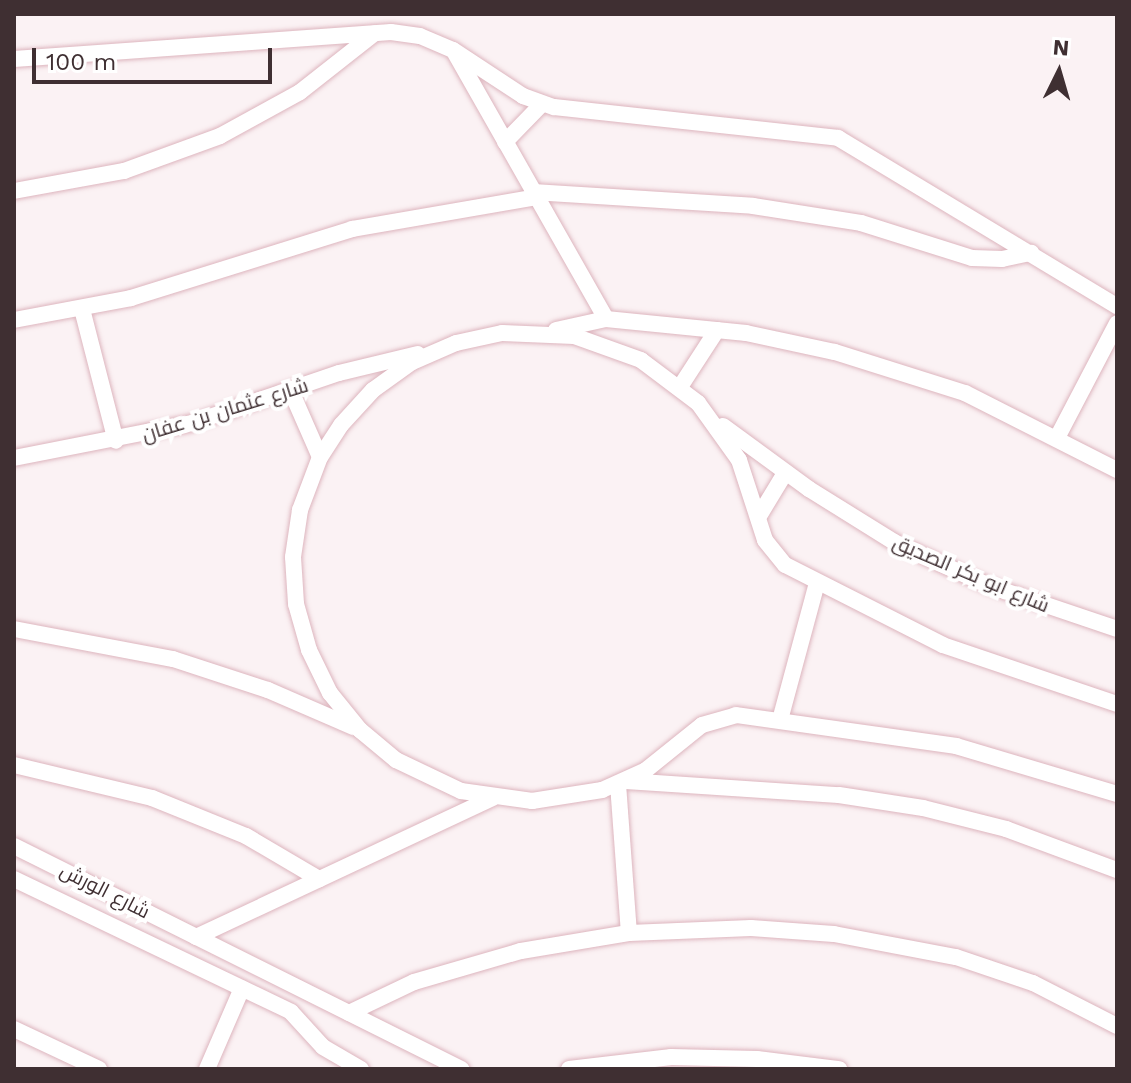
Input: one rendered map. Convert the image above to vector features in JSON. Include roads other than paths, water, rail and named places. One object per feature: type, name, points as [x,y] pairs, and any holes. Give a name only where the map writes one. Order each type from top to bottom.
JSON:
[{"type":"street","points":[[14,191],[124,171],[220,136],[300,92],[375,33]]},
{"type":"street","points":[[14,59],[375,33],[420,36],[453,50],[510,89],[542,104],[838,138],[1117,306]]},
{"type":"street","points":[[453,50],[606,319]]},
{"type":"street","points":[[505,142],[542,104]]},
{"type":"street","points":[[14,320],[82,309],[197,279],[309,239],[440,210],[535,194],[753,206],[861,223],[972,258],[1002,259],[1031,253]]},
{"type":"street","points":[[82,309],[116,441]]},
{"type":"street","points":[[360,730],[318,672],[296,604],[295,533],[320,457],[373,390],[433,352],[502,333],[550,332],[606,319],[717,330],[787,341],[908,373],[1058,436],[1117,470]]},
{"type":"street","points":[[1058,436],[1117,323]]},
{"type":"street","points":[[680,387],[717,330]]},
{"type":"street","points":[[550,332],[619,349],[680,387],[714,420],[739,460],[777,558],[817,583],[956,650],[1117,704]]},
{"type":"street","name":"شارع عثمان بن عفان","points":[[14,458],[116,441],[291,391],[339,373],[433,352]]},
{"type":"street","points":[[291,391],[320,457]]},
{"type":"street","name":"شارع ابو بكر الصديق","points":[[714,420],[851,517],[940,565],[1117,629]]},
{"type":"street","points":[[759,516],[785,473]]},
{"type":"street","points":[[780,720],[817,583]]},
{"type":"street","points":[[14,629],[173,659],[268,690],[360,730],[417,773],[493,798],[556,800],[621,782],[713,720],[736,715],[956,746],[1117,794]]},
{"type":"street","points":[[14,765],[152,798],[246,836],[319,879]]},
{"type":"street","points":[[621,782],[839,795],[923,808],[1006,829],[1117,870]]},
{"type":"street","points":[[621,782],[629,933]]},
{"type":"street","points":[[196,937],[493,798]]},
{"type":"street","name":"شارع الورش","points":[[14,846],[461,1069]]},
{"type":"street","points":[[14,879],[291,1012],[323,1047],[361,1069]]},
{"type":"street","points":[[349,1013],[455,969],[629,933],[764,929],[916,947],[1033,983],[1117,1026]]},
{"type":"street","points":[[207,1069],[242,988]]},
{"type":"street","points":[[14,1029],[99,1069]]},
{"type":"street","points":[[569,1069],[628,1059],[714,1057],[839,1069]]}]
